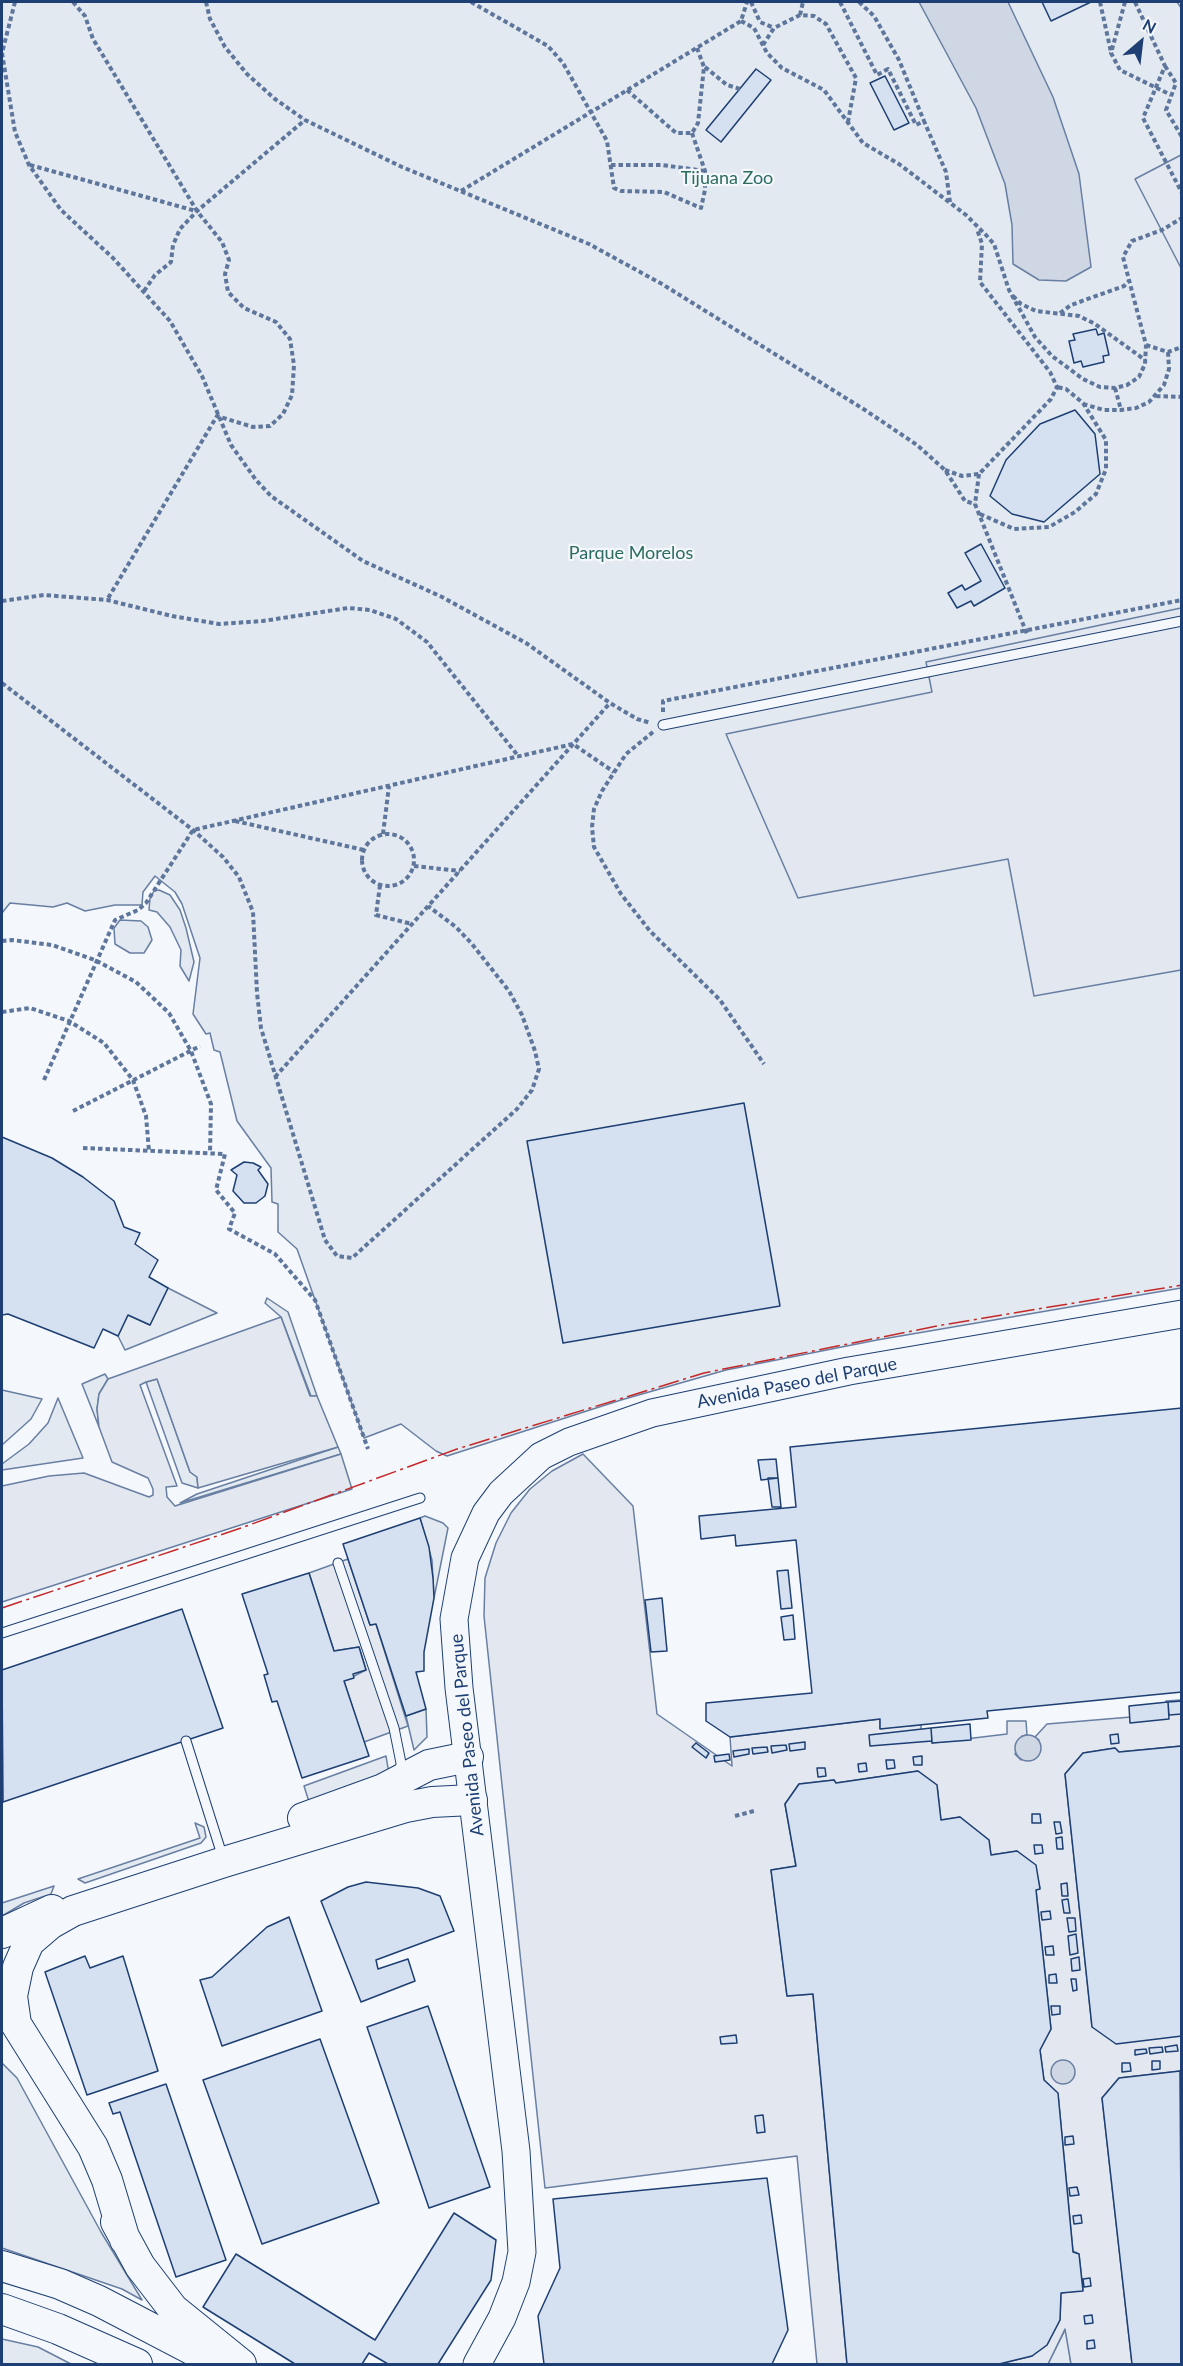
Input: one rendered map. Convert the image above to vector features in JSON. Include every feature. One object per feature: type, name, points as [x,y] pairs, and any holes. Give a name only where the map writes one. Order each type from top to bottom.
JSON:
[{"type":"main road","name":"Avenida Paseo del Parque","points":[[477,2364],[502,2318],[516,2282],[522,2252],[516,2151],[472,1800],[459,1688],[454,1619],[459,1580],[465,1558],[486,1512],[501,1493],[540,1456],[569,1442],[652,1413],[849,1371],[1182,1314]]},
{"type":"main road","points":[[125,2240],[107,2180],[93,2147],[16,2024],[12,1996],[18,1968],[29,1942],[50,1924],[74,1911],[222,1855],[398,1782],[434,1763],[468,1757]]},
{"type":"main road","points":[[2,1933],[71,1902],[222,1855],[398,1809],[432,1802],[472,1800]]},
{"type":"main road","points":[[2,2042],[33,2079],[57,2114],[140,2266],[173,2309],[241,2364]]},
{"type":"main road","points":[[2,2266],[60,2284],[99,2301],[220,2364]]},
{"type":"main road","points":[[2,2308],[58,2329],[137,2364]]},
{"type":"lane","points":[[663,725],[1182,621]]},
{"type":"lane","points":[[2,1633],[420,1498]]},
{"type":"lane","points":[[338,1563],[394,1728],[401,1763],[398,1782]]},
{"type":"lane","points":[[186,1741],[222,1855]]},
{"type":"path","points":[[15,2],[2,53],[15,132],[29,165],[61,210],[144,291],[170,321],[190,353],[241,463],[271,496],[363,561],[442,597],[525,643],[610,703],[637,719],[663,725]]},
{"type":"path","points":[[74,2],[85,16],[93,39],[197,211],[222,242],[229,260],[225,274],[228,292],[244,308],[276,322],[290,339],[294,365],[292,394],[283,414],[270,426],[253,427],[218,416]]},
{"type":"path","points":[[206,2],[210,19],[225,47],[246,74],[275,99],[305,120],[460,192],[589,244],[662,284],[866,410],[917,445],[945,470],[965,501],[975,504]]},
{"type":"path","points":[[471,2],[548,46],[563,63],[607,141],[615,188],[621,191],[664,192],[701,208],[704,202],[705,171],[692,133],[698,123],[704,67],[697,48]]},
{"type":"path","points":[[460,192],[741,21],[749,2]]},
{"type":"path","points":[[749,2],[760,22],[774,28]]},
{"type":"path","points":[[800,15],[803,2]]},
{"type":"path","points":[[840,2],[877,75],[888,69],[916,125],[924,121]]},
{"type":"path","points":[[859,2],[874,16],[894,52],[946,172],[950,203]]},
{"type":"path","points":[[1100,2],[1111,53],[1120,70],[1171,95]]},
{"type":"path","points":[[1111,53],[1125,2]]},
{"type":"path","points":[[1135,2],[1165,66],[1176,83],[1166,110],[1182,137]]},
{"type":"path","points":[[763,45],[774,28],[800,15],[814,16],[826,24],[856,78],[848,123]]},
{"type":"path","points":[[741,21],[754,28],[767,53],[782,68],[824,90],[863,144],[899,164],[976,225],[994,244],[1009,291],[1035,337],[1052,356],[1083,379],[1100,387],[1114,388],[1127,385],[1139,377],[1145,360],[1146,345],[1123,257],[1132,241],[1162,230],[1182,218]]},
{"type":"path","points":[[1165,66],[1143,118],[1182,193]]},
{"type":"path","points":[[704,67],[722,82],[740,89]]},
{"type":"path","points":[[627,90],[676,133],[692,133]]},
{"type":"path","points":[[144,291],[155,275],[171,262],[172,245],[180,229],[197,211],[305,120]]},
{"type":"path","points":[[29,165],[197,211]]},
{"type":"path","points":[[611,165],[662,165],[705,171]]},
{"type":"path","points":[[976,225],[982,244],[981,282],[1050,372],[1057,387]]},
{"type":"path","points":[[1060,313],[1071,305],[1124,286],[1129,281]]},
{"type":"path","points":[[1009,291],[1021,304],[1036,310],[1079,316],[1095,324],[1145,360]]},
{"type":"path","points":[[1146,345],[1168,352],[1182,347]]},
{"type":"path","points":[[1083,403],[1104,410],[1136,408],[1156,396],[1164,385],[1169,369],[1168,352]]},
{"type":"path","points":[[980,514],[1014,529],[1049,527],[1076,512],[1096,494],[1106,469],[1106,440],[1083,403],[1066,389],[1057,387]]},
{"type":"path","points":[[1027,632],[975,504],[979,474],[1051,399],[1057,387]]},
{"type":"path","points":[[1114,388],[1121,410]]},
{"type":"path","points":[[1156,396],[1182,397]]},
{"type":"path","points":[[107,600],[218,416]]},
{"type":"path","points":[[945,470],[962,476],[979,474]]},
{"type":"path","points":[[2,601],[44,595],[107,600],[172,616],[219,624],[263,621],[348,608],[370,610],[396,619],[426,642],[519,757]]},
{"type":"path","points":[[663,725],[663,701],[1027,632],[1182,600]]},
{"type":"path","points":[[2,682],[193,830],[224,856],[239,877],[253,912],[256,993],[261,1028],[324,1240],[337,1256],[352,1258],[518,1109],[532,1090],[539,1069],[536,1051],[522,1015],[489,964],[456,927],[428,906]]},
{"type":"path","points":[[275,1077],[610,703]]},
{"type":"path","points":[[663,725],[626,754],[614,772],[594,809],[592,828],[594,848],[621,894],[650,931],[720,1000],[764,1064]]},
{"type":"path","points":[[44,1080],[95,960],[115,920],[138,910],[146,903],[193,830],[573,744],[614,772]]},
{"type":"path","points":[[383,834],[389,786]]},
{"type":"path","points":[[234,821],[364,850]]},
{"type":"path","points":[[383,834],[400,836],[412,849],[414,866],[405,880],[397,885],[380,885],[372,881],[363,867],[364,850],[375,837],[383,834]]},
{"type":"path","points":[[414,866],[460,871]]},
{"type":"path","points":[[380,885],[376,915],[412,924]]},
{"type":"path","points":[[2,941],[52,945],[95,960],[136,982],[169,1013],[191,1051],[211,1104],[210,1154]]},
{"type":"path","points":[[2,1012],[30,1008],[69,1021],[105,1043],[133,1080],[146,1116],[149,1151]]},
{"type":"path","points":[[73,1112],[200,1046]]},
{"type":"path","points":[[83,1148],[225,1154],[216,1190],[235,1213],[228,1229],[275,1254],[315,1300],[368,1449]]},
{"type":"path","points":[[735,1816],[754,1811]]},
{"type":"green space","name":"Parque Morelos","points":[[2,2],[1177,2],[1182,9],[1181,1288],[877,1340],[726,1370],[621,1400],[447,1456],[436,1451],[401,1424],[364,1438],[297,1249],[278,1232],[278,1204],[272,1202],[271,1168],[237,1121],[220,1052],[214,1050],[210,1033],[206,1034],[193,1014],[200,958],[182,904],[175,892],[155,876],[143,892],[142,905],[115,905],[85,911],[67,903],[53,907],[10,903],[2,913]]},
{"type":"green space","points":[[159,890],[170,895],[180,910],[186,928],[194,962],[189,981],[180,966],[181,950],[170,927],[157,912],[149,910],[150,898],[154,891]]},
{"type":"green space","points":[[120,920],[141,921],[148,927],[152,940],[144,953],[130,953],[115,944],[114,928]]},
{"type":"green space","points":[[168,1288],[217,1313],[125,1350],[118,1336],[128,1315],[150,1325]]},
{"type":"green space","points":[[267,1298],[288,1312],[317,1396],[311,1396],[281,1317],[265,1303]]},
{"type":"green space","points":[[105,1374],[108,1379],[99,1394],[97,1409],[99,1427],[82,1384]]},
{"type":"green space","points":[[157,1379],[190,1472],[197,1477],[198,1488],[182,1483],[146,1382]]},
{"type":"green space","points":[[2,1390],[42,1399],[31,1419],[2,1445]]},
{"type":"green space","points":[[58,1398],[83,1458],[2,1470],[2,1464],[29,1444],[48,1423]]},
{"type":"green space","points":[[338,1447],[341,1454],[180,1503],[197,1494]]},
{"type":"green space","points":[[425,1516],[443,1523],[448,1528],[434,1598],[432,1560],[420,1518]]},
{"type":"green space","points":[[426,1709],[427,1737],[414,1750],[406,1716]]},
{"type":"green space","points":[[386,1756],[389,1774],[310,1805],[304,1786]]},
{"type":"green space","points":[[195,1823],[204,1827],[206,1837],[201,1843],[85,1883],[78,1879],[200,1838]]},
{"type":"green space","points":[[54,1886],[51,1894],[24,1903],[2,1916],[2,1903]]},
{"type":"green space","points":[[2,2063],[17,2078],[101,2232],[142,2300],[122,2289],[2,2248]]},
{"type":"green space","points":[[1066,2328],[1071,2364],[1048,2364]]},
{"type":"green space","points":[[2,2339],[38,2347],[71,2364],[2,2364]]},
{"type":"shaded area","points":[[919,2],[1008,2],[1053,97],[1079,174],[1091,267],[1066,281],[1039,280],[1013,264],[1012,225],[1005,184],[976,108]]},
{"type":"shaded area","points":[[1181,155],[1181,268],[1135,179]]},
{"type":"shaded area","points":[[1181,608],[1181,970],[1034,996],[1008,859],[798,898],[726,734],[932,692],[926,662]]},
{"type":"shaded area","points":[[281,1317],[310,1396],[317,1396],[338,1447],[198,1488],[197,1477],[190,1472],[157,1379],[146,1382],[140,1385],[177,1486],[166,1487],[167,1497],[175,1506],[341,1454],[352,1489],[2,1602],[2,1486],[49,1476],[84,1473],[149,1497],[153,1495],[148,1478],[112,1462],[99,1427],[97,1409],[99,1394],[108,1379]]},
{"type":"shaded area","points":[[583,1454],[633,1506],[657,1714],[732,1766],[730,1737],[880,1719],[880,1728],[921,1725],[921,1731],[930,1731],[932,1743],[1007,1734],[1007,1721],[1026,1721],[1027,1735],[1022,1736],[1015,1754],[1021,1760],[1039,1740],[1035,1737],[1047,1724],[1167,1714],[1166,1701],[1181,1700],[1181,1746],[1119,1752],[1115,1748],[1083,1753],[1065,1774],[1092,2027],[1181,2036],[1181,2071],[1119,2078],[1102,2098],[1132,2364],[1071,2364],[1065,2329],[1048,2364],[999,2364],[1032,2356],[1047,2345],[1060,2320],[1061,2293],[1083,2290],[1079,2254],[1073,2251],[1058,2094],[1044,2080],[1040,2050],[1051,2029],[1036,1890],[1040,1888],[1035,1865],[1017,1851],[991,1855],[989,1840],[960,1817],[941,1820],[937,1785],[918,1771],[836,1783],[834,1780],[799,1784],[785,1804],[796,1866],[771,1870],[787,1996],[813,1994],[847,2364],[817,2364],[797,2156],[545,2188],[484,1616],[485,1578],[496,1543],[511,1513],[530,1489],[552,1471]]},
{"type":"shaded area","points":[[348,1559],[370,1625],[376,1624],[408,1726],[364,1742],[344,1681],[366,1670],[359,1647],[334,1651],[309,1573]]},
{"type":"shaded area","points":[[1028,1735],[1037,1739],[1041,1748],[1037,1757],[1028,1761],[1019,1757],[1015,1748],[1019,1739]]},
{"type":"shaded area","points":[[1063,2060],[1071,2064],[1075,2072],[1071,2080],[1063,2084],[1055,2080],[1051,2072],[1055,2064]]},
{"type":"building","points":[[1042,2],[1091,2],[1051,21]]},
{"type":"building","points":[[756,69],[771,80],[721,142],[706,130]]},
{"type":"building","points":[[885,76],[909,123],[894,130],[870,83]]},
{"type":"building","points":[[1096,329],[1098,335],[1104,333],[1109,355],[1103,356],[1104,362],[1083,367],[1081,361],[1074,363],[1069,341],[1075,340],[1073,334]]},
{"type":"building","points":[[1075,410],[1095,434],[1100,474],[1044,522],[1012,514],[990,496],[1006,460],[1040,424]]},
{"type":"building","points":[[981,544],[1005,588],[974,606],[971,601],[957,608],[948,593],[962,585],[965,590],[981,581],[965,553]]},
{"type":"building","points":[[744,1103],[780,1306],[563,1343],[527,1141]]},
{"type":"building","points":[[2,1137],[52,1158],[83,1177],[114,1201],[124,1227],[140,1233],[135,1244],[158,1260],[149,1277],[168,1288],[150,1325],[128,1315],[118,1336],[103,1329],[94,1348],[8,1314],[2,1315]]},
{"type":"building","points":[[244,1162],[261,1167],[258,1170],[268,1184],[265,1196],[256,1203],[244,1203],[233,1191],[237,1175],[231,1170]]},
{"type":"building","points":[[1182,1408],[1182,1692],[987,1711],[988,1718],[880,1729],[880,1719],[730,1737],[706,1721],[706,1703],[812,1693],[796,1540],[736,1546],[735,1535],[701,1539],[699,1516],[796,1507],[790,1447]]},
{"type":"building","points":[[776,1459],[778,1478],[761,1480],[758,1460]]},
{"type":"building","points":[[768,1478],[778,1478],[781,1507],[772,1507]]},
{"type":"building","points":[[420,1518],[429,1547],[434,1598],[424,1652],[424,1671],[416,1672],[426,1709],[406,1716],[376,1624],[370,1625],[343,1544]]},
{"type":"building","points":[[788,1570],[792,1608],[781,1609],[777,1571]]},
{"type":"building","points":[[309,1573],[334,1651],[359,1647],[366,1670],[353,1674],[354,1678],[344,1681],[369,1756],[302,1778],[277,1701],[272,1702],[264,1675],[268,1674],[242,1594]]},
{"type":"building","points":[[662,1598],[667,1651],[651,1652],[645,1600]]},
{"type":"building","points":[[182,1609],[223,1728],[3,1802],[2,1670]]},
{"type":"building","points":[[793,1615],[795,1639],[784,1640],[781,1617]]},
{"type":"building","points":[[1182,1701],[1182,1714],[1169,1715],[1168,1702]]},
{"type":"building","points":[[1168,1702],[1169,1719],[1130,1723],[1129,1706]]},
{"type":"building","points":[[970,1724],[971,1740],[932,1743],[931,1728]]},
{"type":"building","points":[[931,1728],[932,1741],[870,1746],[869,1735]]},
{"type":"building","points":[[1118,1734],[1119,1743],[1111,1744],[1110,1735]]},
{"type":"building","points":[[805,1742],[805,1749],[790,1751],[789,1744]]},
{"type":"building","points":[[696,1743],[709,1753],[706,1758],[692,1747]]},
{"type":"building","points":[[786,1745],[787,1750],[772,1753],[771,1746]]},
{"type":"building","points":[[1182,1746],[1182,2036],[1116,2044],[1092,2027],[1065,1774],[1083,1753],[1115,1748],[1119,1752]]},
{"type":"building","points":[[767,1747],[768,1752],[753,1754],[752,1748]]},
{"type":"building","points":[[749,1749],[749,1754],[734,1757],[733,1751]]},
{"type":"building","points":[[729,1754],[730,1760],[715,1762],[714,1756]]},
{"type":"building","points":[[922,1756],[922,1765],[914,1765],[913,1757]]},
{"type":"building","points":[[886,1760],[894,1760],[895,1768],[887,1769]]},
{"type":"building","points":[[866,1763],[867,1771],[859,1772],[858,1764]]},
{"type":"building","points":[[817,1768],[825,1768],[826,1776],[818,1777]]},
{"type":"building","points":[[918,1771],[937,1785],[941,1820],[960,1817],[989,1840],[991,1855],[1017,1851],[1036,1865],[1040,1889],[1036,1890],[1051,2029],[1040,2050],[1044,2080],[1058,2093],[1073,2252],[1079,2254],[1083,2291],[1061,2293],[1060,2320],[1047,2345],[1032,2356],[999,2364],[847,2364],[813,1994],[787,1996],[771,1870],[796,1866],[785,1804],[799,1784],[834,1780],[836,1783]]},
{"type":"building","points":[[1032,1814],[1040,1814],[1041,1823],[1032,1823]]},
{"type":"building","points":[[1054,1822],[1060,1822],[1062,1833],[1056,1834]]},
{"type":"building","points":[[1062,1837],[1063,1849],[1057,1849],[1056,1838]]},
{"type":"building","points":[[1034,1845],[1042,1845],[1043,1853],[1035,1854]]},
{"type":"building","points":[[366,1882],[418,1888],[440,1896],[454,1931],[376,1960],[378,1969],[408,1959],[415,1981],[361,2002],[321,1901],[348,1887]]},
{"type":"building","points":[[1067,1883],[1068,1896],[1062,1896],[1061,1884]]},
{"type":"building","points":[[1068,1899],[1070,1913],[1064,1913],[1062,1900]]},
{"type":"building","points":[[1050,1911],[1051,1919],[1042,1920],[1041,1912]]},
{"type":"building","points":[[289,1917],[322,2011],[222,2046],[200,1980],[212,1977],[267,1927]]},
{"type":"building","points":[[1067,1918],[1075,1918],[1076,1931],[1069,1932]]},
{"type":"building","points":[[1076,1934],[1078,1953],[1070,1955],[1068,1936]]},
{"type":"building","points":[[1053,1946],[1054,1955],[1046,1955],[1045,1947]]},
{"type":"building","points":[[85,1956],[90,1968],[123,1956],[158,2071],[87,2095],[45,1972]]},
{"type":"building","points":[[1079,1957],[1080,1970],[1072,1971],[1071,1959]]},
{"type":"building","points":[[1056,1974],[1057,1983],[1049,1983],[1049,1975]]},
{"type":"building","points":[[1071,1979],[1076,1979],[1077,1990],[1073,1991]]},
{"type":"building","points":[[428,2006],[490,2187],[429,2208],[367,2027]]},
{"type":"building","points":[[1051,2006],[1060,2006],[1060,2014],[1052,2015]]},
{"type":"building","points":[[736,2035],[737,2043],[721,2044],[720,2037]]},
{"type":"building","points":[[320,2039],[379,2203],[262,2244],[203,2080]]},
{"type":"building","points":[[1177,2045],[1178,2051],[1166,2052],[1165,2047]]},
{"type":"building","points":[[1162,2047],[1163,2052],[1150,2054],[1149,2048]]},
{"type":"building","points":[[1146,2049],[1147,2053],[1135,2055],[1135,2050]]},
{"type":"building","points":[[1152,2061],[1160,2061],[1160,2069],[1152,2070]]},
{"type":"building","points":[[1122,2063],[1130,2063],[1131,2071],[1122,2072]]},
{"type":"building","points":[[1180,2071],[1182,2364],[1132,2364],[1102,2098],[1119,2078]]},
{"type":"building","points":[[166,2084],[226,2260],[176,2277],[120,2112],[113,2114],[109,2103]]},
{"type":"building","points":[[763,2115],[765,2132],[757,2133],[755,2116]]},
{"type":"building","points":[[1073,2136],[1074,2144],[1065,2145],[1065,2137]]},
{"type":"building","points":[[767,2178],[788,2330],[772,2364],[544,2364],[538,2316],[560,2268],[553,2199]]},
{"type":"building","points":[[1077,2187],[1079,2195],[1070,2196],[1069,2188]]},
{"type":"building","points":[[454,2213],[496,2240],[491,2280],[438,2364],[388,2364],[369,2353],[362,2364],[295,2364],[203,2307],[236,2254],[375,2340]]},
{"type":"building","points":[[1081,2215],[1082,2223],[1074,2224],[1073,2216]]},
{"type":"building","points":[[1090,2278],[1091,2286],[1084,2287],[1083,2279]]},
{"type":"building","points":[[1092,2315],[1093,2323],[1085,2324],[1084,2316]]},
{"type":"building","points":[[1094,2340],[1095,2348],[1087,2349],[1087,2341]]},
{"type":"power","points":[[2,1608],[241,1528],[457,1449],[704,1373],[942,1325],[1182,1285]]},
{"type":"park label","name":"Tijuana Zoo","points":[[727,178]]}]
